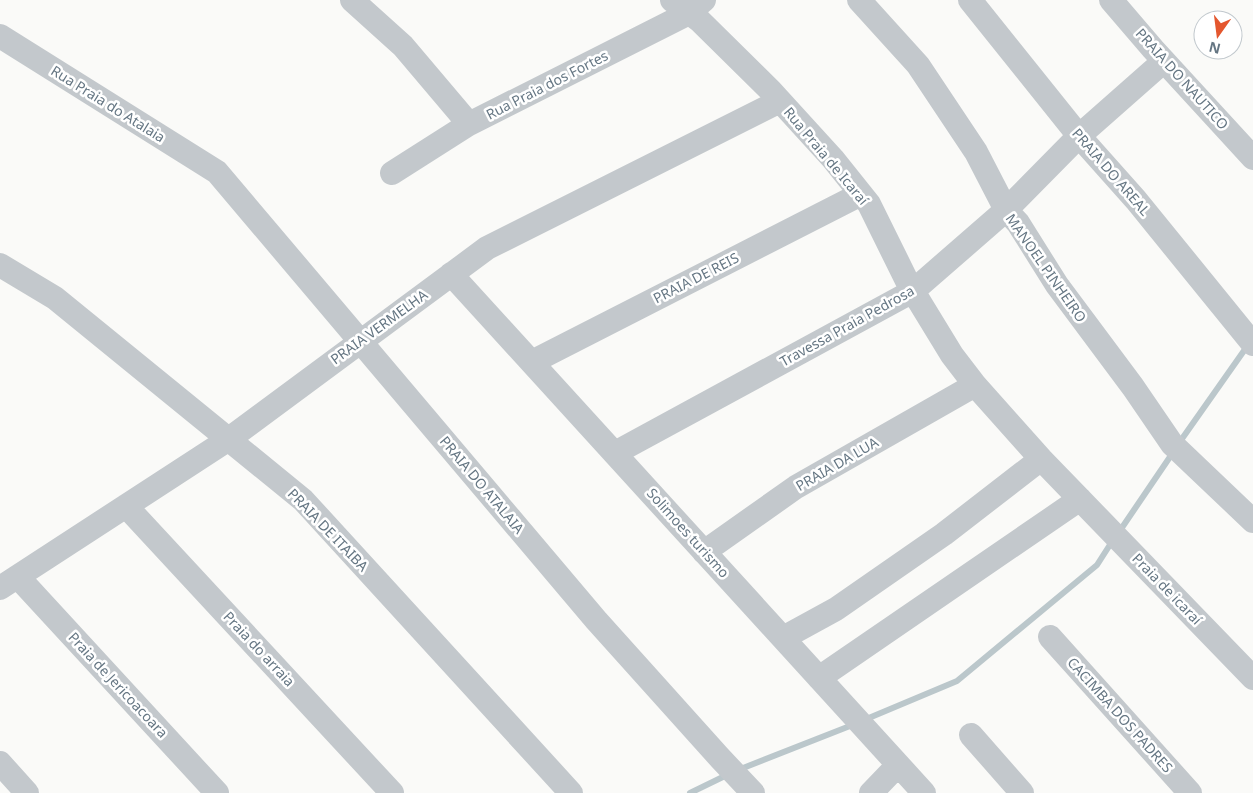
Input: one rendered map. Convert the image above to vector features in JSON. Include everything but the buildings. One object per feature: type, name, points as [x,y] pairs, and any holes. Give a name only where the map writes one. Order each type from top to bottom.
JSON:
[{"type":"street","name":"MANOEL PINHEIRO","points":[[859,0],[918,65],[976,152],[1006,210],[1018,223],[1057,285],[1133,387],[1172,444],[1253,521]]},
{"type":"street","name":"PRAIA DO AREAL","points":[[970,0],[1079,136],[1136,200],[1253,344]]},
{"type":"street","name":"PRAIA DO NAUTICO","points":[[1111,0],[1253,158]]},
{"type":"street","points":[[355,1],[403,46],[469,124]]},
{"type":"street","name":"Rua Praia dos Fortes","points":[[392,174],[469,124],[688,4]]},
{"type":"street","name":"Rua Praia de Icaraí","points":[[688,4],[698,20],[780,101],[833,159],[869,204],[913,291],[952,354],[975,385],[1041,459],[1080,499]]},
{"type":"street","name":"Rua Praia do Atalaia","points":[[0,36],[216,172]]},
{"type":"street","name":"Travessa Praia Pedrosa","points":[[614,453],[913,291],[1006,210],[1079,136],[1164,61]]},
{"type":"street","name":"PRAIA VERMELHA","points":[[9,583],[228,439],[487,248],[780,101]]},
{"type":"street","name":"PRAIA DO ATALAIA","points":[[216,172],[596,620],[753,793]]},
{"type":"street","name":"PRAIA DE REIS","points":[[532,362],[861,194]]},
{"type":"street","name":"PRAIA DE ITAIBA","points":[[0,265],[55,298],[303,500],[571,793]]},
{"type":"street","name":"Solimoes turismo","points":[[452,274],[924,793]]},
{"type":"street","name":"PRAIA DA LUA","points":[[704,552],[796,487],[975,385]]},
{"type":"street","points":[[782,638],[836,610],[944,534],[1041,459]]},
{"type":"street","points":[[819,678],[1080,499]]},
{"type":"street","name":"Praia de icaraí","points":[[1080,499],[1253,678]]},
{"type":"street","name":"Praia do arraia","points":[[126,506],[392,793]]},
{"type":"street","name":"Praia de Jericoacoara","points":[[9,583],[217,793]]},
{"type":"street","name":"CACIMBA DOS PADRES","points":[[1050,638],[1190,793]]},
{"type":"street","points":[[971,735],[1022,793]]},
{"type":"street","points":[[0,763],[27,793]]},
{"type":"street","points":[[870,793],[898,765]]},
{"type":"waterway","points":[[1179,443],[1248,345]]},
{"type":"waterway","points":[[1119,532],[1174,451]]},
{"type":"waterway","points":[[864,720],[957,681],[1097,565],[1113,540]]},
{"type":"waterway","points":[[738,770],[855,724]]},
{"type":"waterway","points":[[690,793],[729,774]]}]
